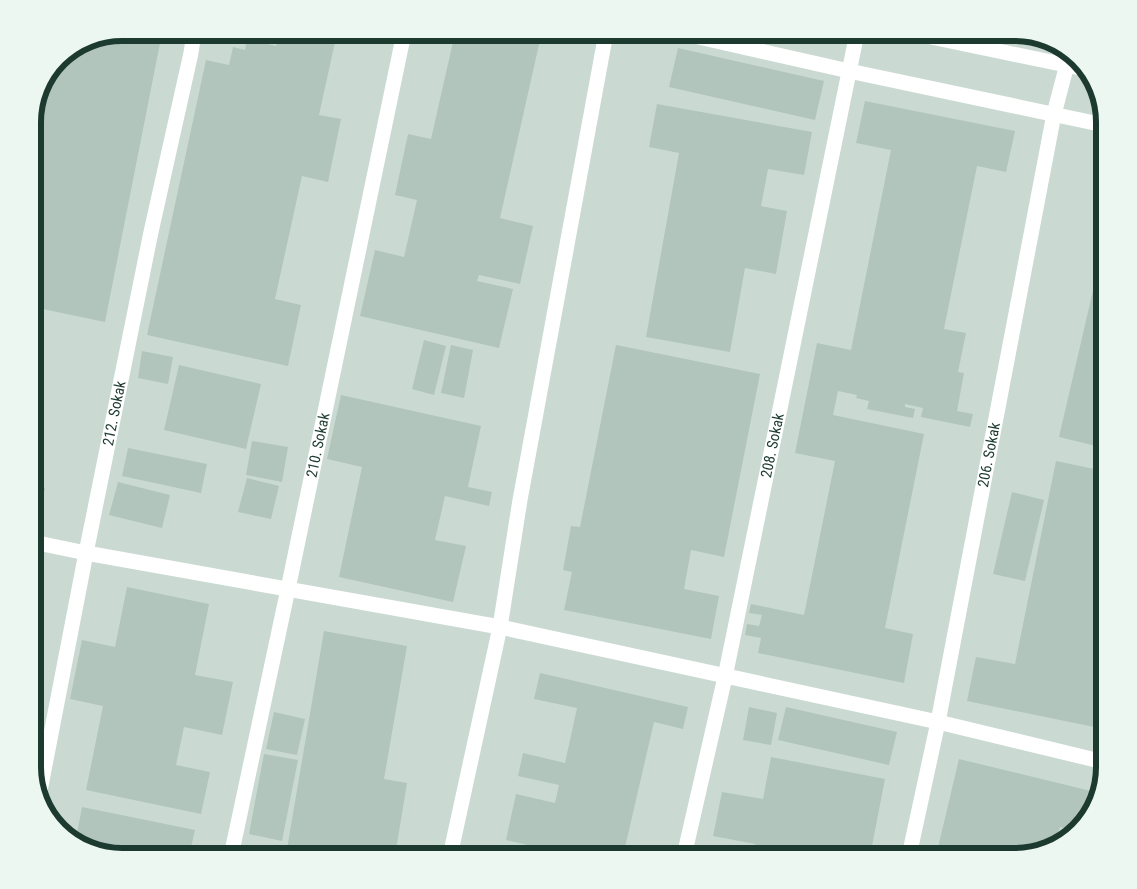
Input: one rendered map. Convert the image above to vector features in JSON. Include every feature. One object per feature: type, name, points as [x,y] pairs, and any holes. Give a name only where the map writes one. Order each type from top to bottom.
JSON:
[{"type":"street","name":"212. Sokak","points":[[42,779],[151,232],[193,41]]},
{"type":"street","name":"210. Sokak","points":[[233,848],[402,41]]},
{"type":"street","points":[[452,848],[500,626],[520,500],[604,41]]},
{"type":"street","points":[[720,41],[849,71],[1096,122]]},
{"type":"street","name":"208. Sokak","points":[[686,848],[725,676],[855,41]]},
{"type":"street","points":[[964,41],[1064,58]]},
{"type":"street","name":"206. Sokak","points":[[911,848],[938,722],[1054,114],[1068,62]]},
{"type":"street","points":[[41,544],[500,626],[938,722],[1096,760]]},
{"type":"shaded area","points":[[122,41],[1015,41],[1041,46],[1064,58],[1076,69],[1087,86],[1093,101],[1096,122],[1096,767],[1091,793],[1079,816],[1068,828],[1051,839],[1036,845],[1015,848],[122,848],[96,843],[73,831],[61,820],[47,798],[41,772],[41,117],[47,91],[65,65],[91,47]]},
{"type":"building","points":[[122,41],[160,41],[105,322],[41,309],[41,117],[44,101],[55,77],[65,65],[91,47]]},
{"type":"building","points":[[247,41],[276,46],[277,41],[335,41],[319,115],[341,119],[328,182],[302,176],[275,299],[301,305],[288,366],[147,335],[206,60],[229,65],[233,47],[245,50]]},
{"type":"building","points":[[453,41],[540,41],[500,218],[533,226],[520,284],[479,275],[477,281],[513,289],[499,348],[360,316],[375,250],[404,257],[417,200],[395,195],[408,134],[431,139]]},
{"type":"building","points":[[678,48],[824,81],[815,120],[669,87]]},
{"type":"building","points":[[865,101],[1015,131],[1006,172],[977,166],[944,329],[966,333],[958,372],[964,373],[957,411],[973,414],[970,427],[921,417],[923,408],[905,404],[905,407],[915,409],[913,418],[867,409],[869,401],[856,398],[857,395],[838,391],[833,415],[924,434],[885,628],[913,634],[904,683],[758,653],[761,638],[745,635],[747,624],[759,626],[762,615],[749,613],[751,604],[804,615],[835,461],[795,453],[817,343],[851,350],[891,150],[856,143]]},
{"type":"building","points":[[657,104],[812,132],[804,175],[768,169],[761,206],[787,211],[776,274],[745,268],[730,352],[646,337],[679,153],[649,147]]},
{"type":"building","points":[[1096,277],[1096,446],[1059,437]]},
{"type":"building","points":[[424,340],[446,346],[434,395],[412,389]]},
{"type":"building","points":[[451,345],[473,350],[464,398],[441,393]]},
{"type":"building","points":[[616,345],[760,374],[724,557],[691,550],[684,589],[719,596],[711,639],[564,610],[572,572],[563,570],[571,526],[580,527]]},
{"type":"building","points":[[142,351],[173,357],[168,384],[138,378]]},
{"type":"building","points":[[179,365],[261,384],[246,449],[164,430]]},
{"type":"building","points":[[341,395],[481,426],[468,487],[492,492],[489,506],[445,496],[435,540],[466,546],[453,602],[339,577],[362,467],[327,459]]},
{"type":"building","points":[[252,441],[288,447],[282,482],[246,475]]},
{"type":"building","points":[[128,448],[207,464],[201,493],[122,476]]},
{"type":"building","points":[[1056,461],[1096,469],[1096,665],[1093,680],[1096,681],[1096,727],[967,701],[976,657],[1015,664]]},
{"type":"building","points":[[247,478],[279,486],[271,519],[238,512]]},
{"type":"building","points":[[118,482],[170,495],[162,528],[109,515]]},
{"type":"building","points":[[41,487],[45,488],[41,507]]},
{"type":"building","points":[[1012,492],[1044,500],[1025,581],[993,574]]},
{"type":"building","points":[[127,587],[209,604],[195,675],[233,682],[222,735],[184,727],[176,765],[210,772],[201,814],[86,790],[103,706],[70,699],[82,640],[115,647]]},
{"type":"building","points":[[324,631],[407,646],[384,779],[407,783],[396,848],[287,848]]},
{"type":"building","points":[[540,673],[688,707],[683,729],[654,722],[625,848],[541,848],[506,840],[516,794],[555,803],[559,785],[518,776],[523,753],[565,763],[577,708],[534,699]]},
{"type":"building","points":[[749,707],[777,713],[771,745],[743,740]]},
{"type":"building","points":[[786,707],[897,732],[889,765],[778,740]]},
{"type":"building","points":[[274,712],[305,719],[297,755],[266,749]]},
{"type":"building","points":[[264,754],[298,760],[282,841],[249,834]]},
{"type":"building","points":[[771,757],[885,779],[872,848],[754,848],[755,844],[713,836],[722,792],[763,799]]},
{"type":"building","points":[[959,759],[1091,791],[1079,816],[1068,828],[1060,827],[1057,835],[1036,845],[1015,848],[938,848]]},
{"type":"building","points":[[82,807],[195,830],[191,848],[111,847],[96,843],[77,833]]}]
